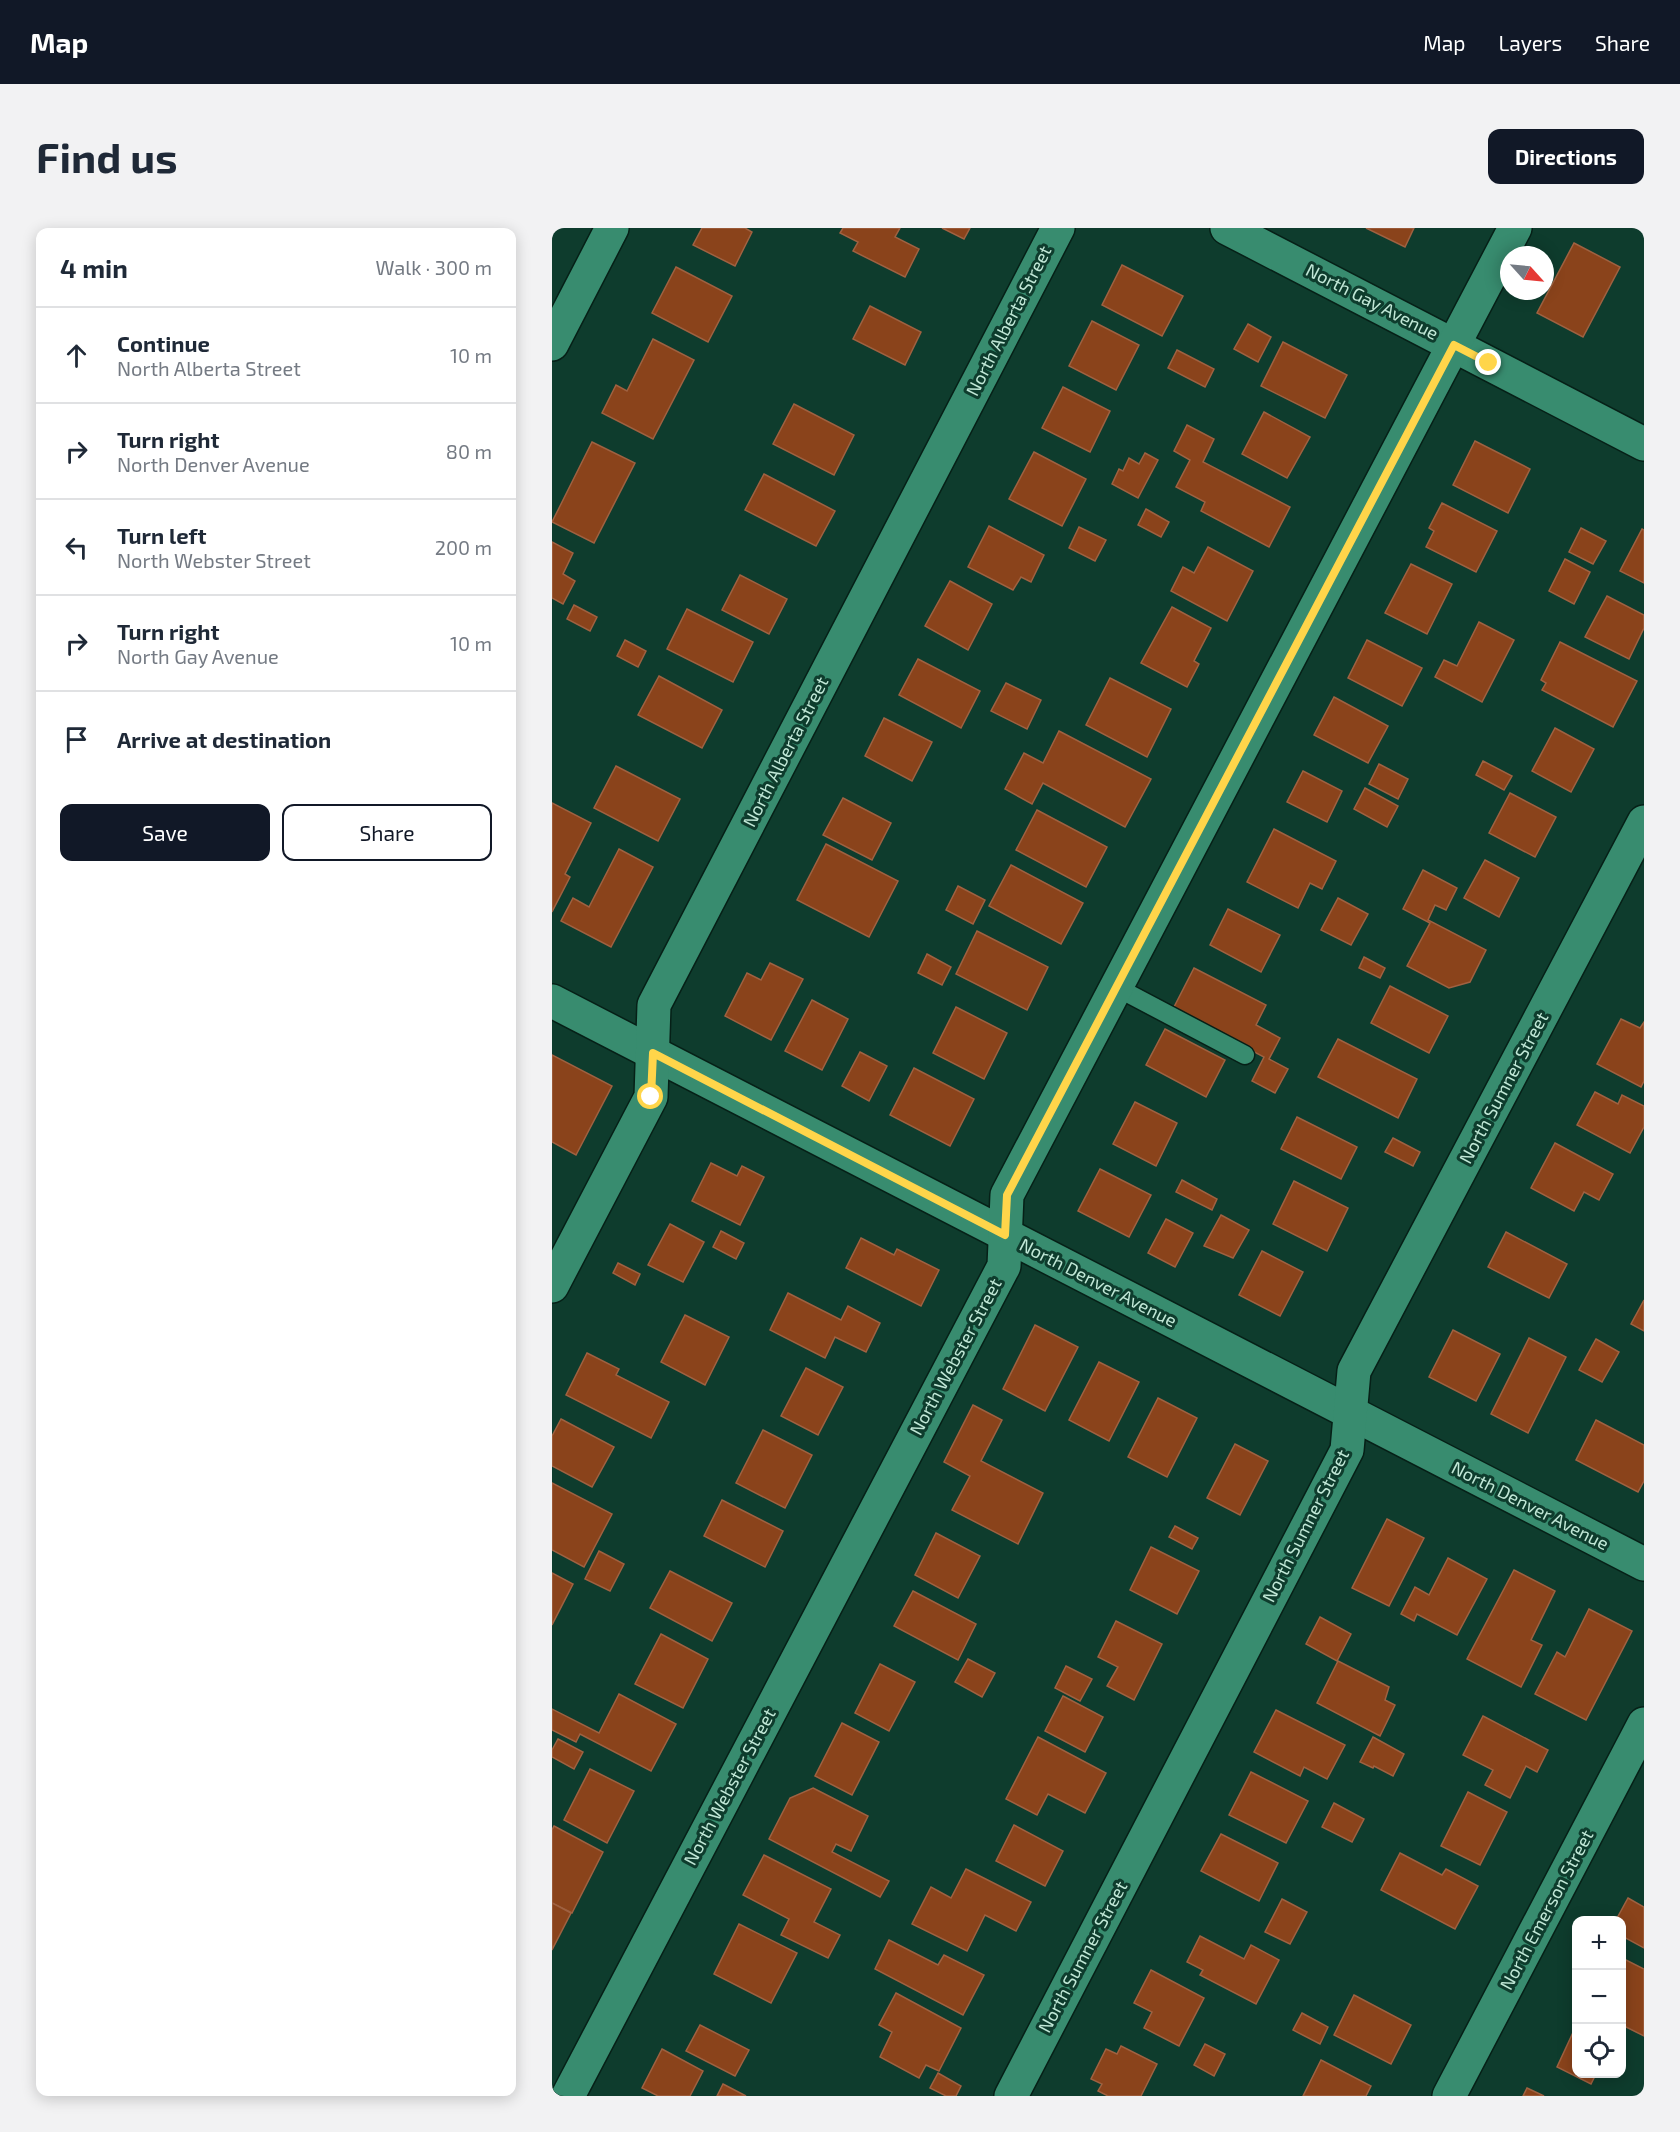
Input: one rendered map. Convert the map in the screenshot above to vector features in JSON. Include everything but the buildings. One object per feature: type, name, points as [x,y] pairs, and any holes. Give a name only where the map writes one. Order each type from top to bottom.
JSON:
[{"type":"street","points":[[552,344],[612,228]]},
{"type":"street","name":"North Alberta Street","points":[[552,1286],[651,1097],[654,1005],[1058,228]]},
{"type":"street","name":"North Gay Avenue","points":[[1227,228],[1644,444]]},
{"type":"street","name":"North Webster Street","points":[[568,2096],[1004,1266],[1007,1195],[1515,228]]},
{"type":"street","name":"North Sumner Street","points":[[1011,2096],[1347,1450],[1354,1371],[1644,822]]},
{"type":"street","name":"North Denver Avenue","points":[[552,1001],[1644,1564]]},
{"type":"street","name":"North Emerson Street","points":[[1449,2096],[1644,1725]]},
{"type":"lane","points":[[1116,987],[1245,1055]]},
{"type":"route","points":[[651,1097],[653,1053],[1005,1235],[1007,1195],[1454,345],[1489,363]]}]
